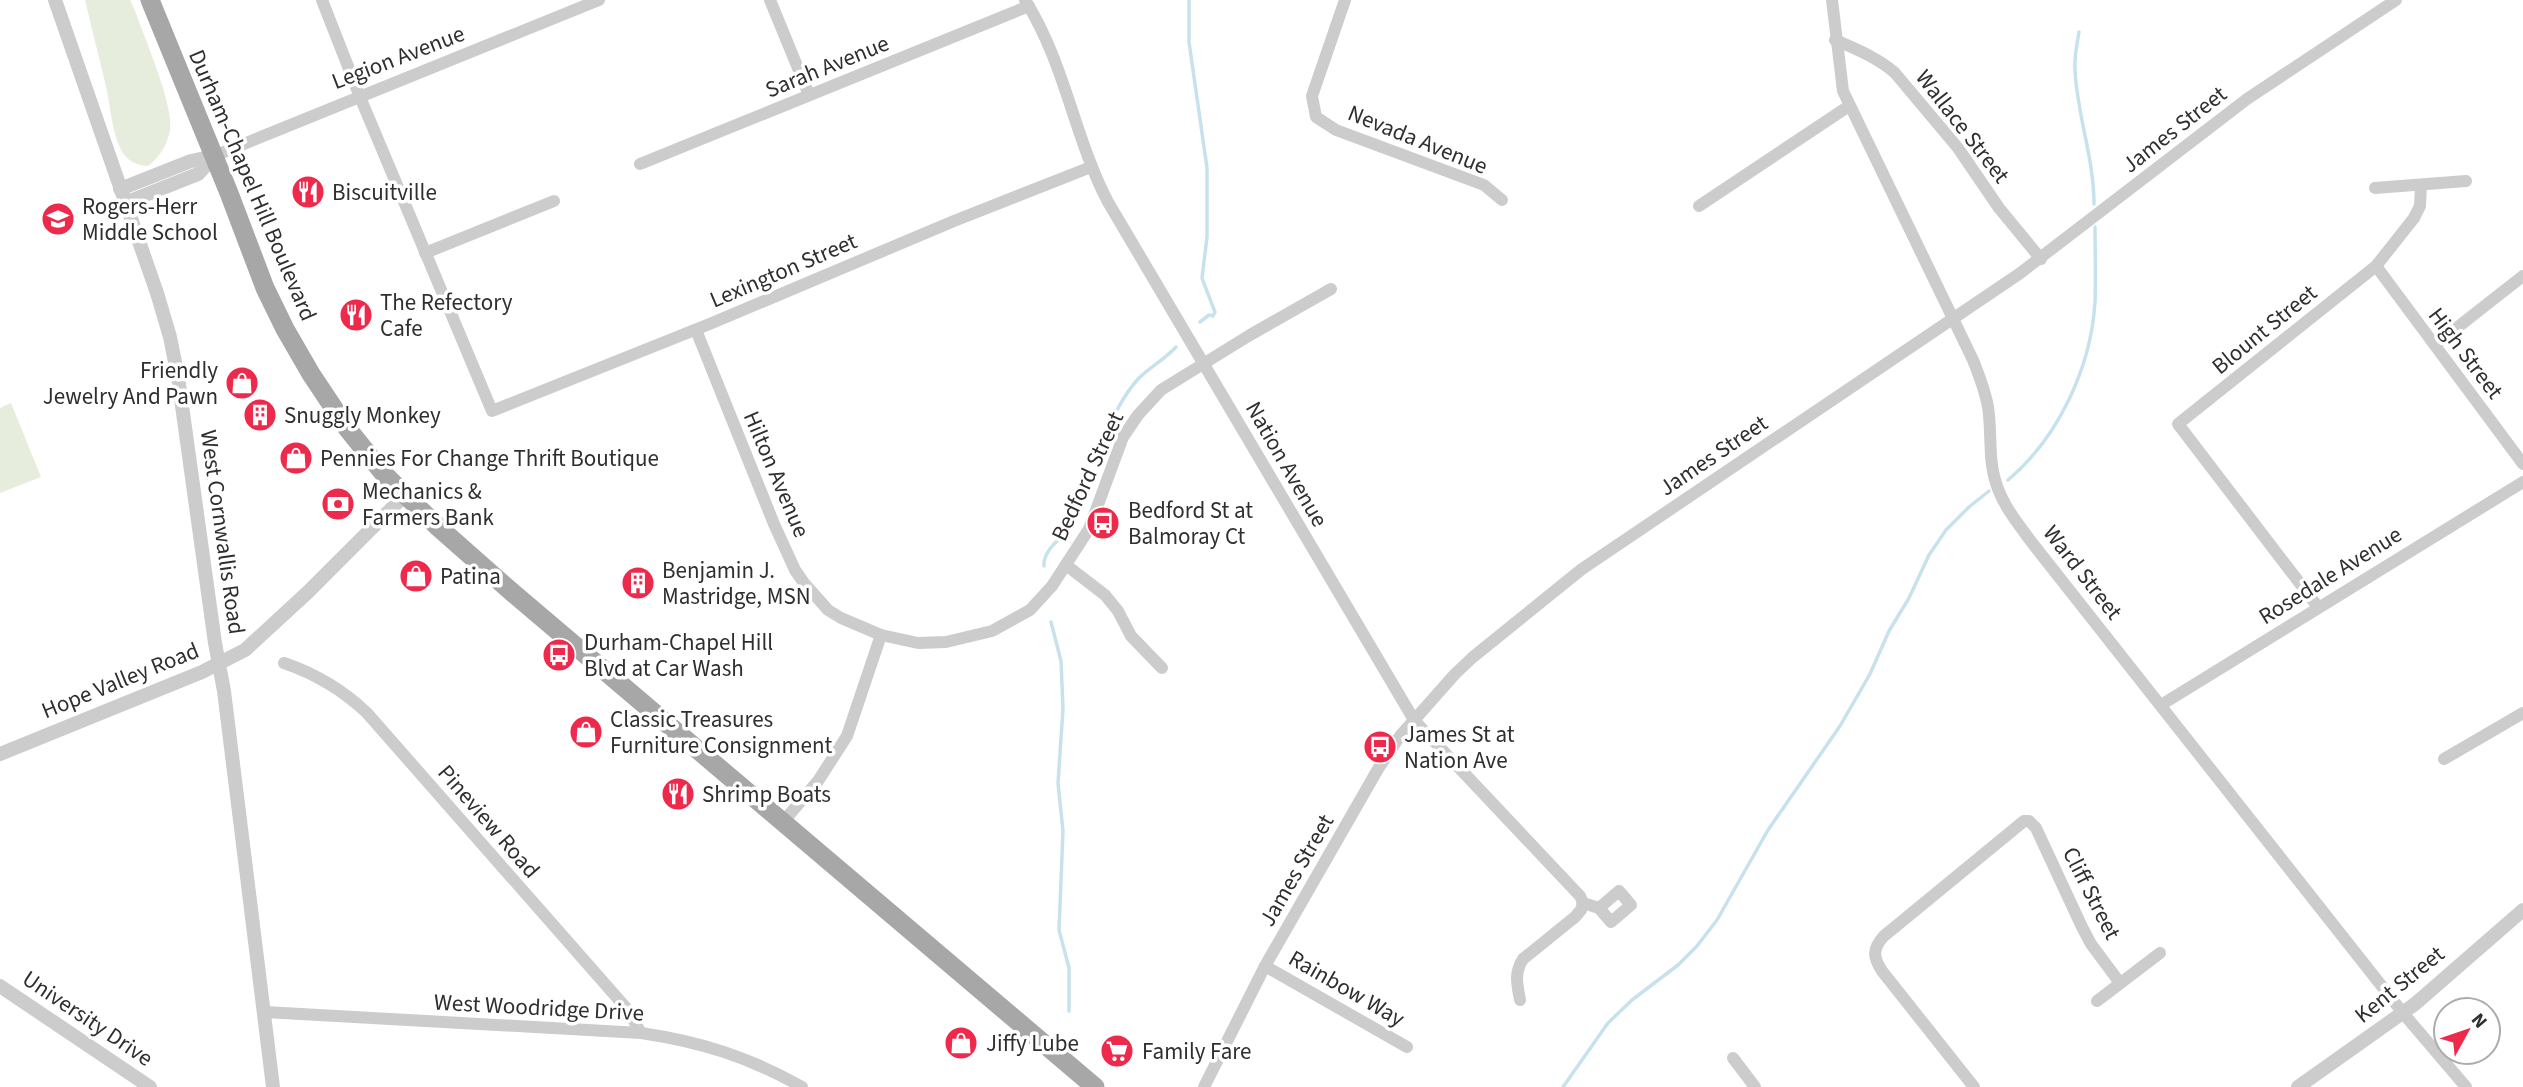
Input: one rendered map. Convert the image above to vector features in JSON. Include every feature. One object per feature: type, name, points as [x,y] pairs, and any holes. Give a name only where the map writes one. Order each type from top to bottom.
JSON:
[{"type":"main road","name":"Durham-Chapel Hill Boulevard","points":[[150,0],[265,288],[297,352],[347,428],[405,495],[513,593],[1095,1087]]},
{"type":"street","name":"West Cornwallis Road","points":[[54,0],[158,293],[172,346],[219,664],[273,1087]]},
{"type":"street","points":[[322,0],[425,253],[554,201]]},
{"type":"street","name":"Legion Avenue","points":[[123,196],[198,174],[214,156],[599,0]]},
{"type":"street","points":[[770,0],[809,95]]},
{"type":"street","name":"Nevada Avenue","points":[[1345,0],[1312,96],[1316,117],[1336,130],[1484,185],[1502,200]]},
{"type":"street","name":"Ward Street","points":[[1832,0],[1839,75],[1849,106],[1953,319],[1985,391],[1992,468],[2001,496],[2033,544],[2403,1013],[2466,1087]]},
{"type":"street","name":"James Street","points":[[1204,1087],[1265,966],[1378,769],[1400,736],[1473,657],[1582,569],[2041,259],[2246,99],[2396,0]]},
{"type":"street","name":"Sarah Avenue","points":[[640,164],[1027,3]]},
{"type":"street","name":"Nation Avenue","points":[[1027,3],[1058,68],[1091,167],[1108,202],[1414,720],[1580,896],[1583,903]]},
{"type":"street","name":"Wallace Street","points":[[1835,40],[1859,50],[1895,73],[1958,148],[1999,208],[2041,259]]},
{"type":"street","points":[[1699,206],[1849,106]]},
{"type":"street","name":"Lexington Street","points":[[425,253],[492,411],[1091,167]]},
{"type":"street","points":[[2375,188],[2466,181]]},
{"type":"street","name":"Blount Street","points":[[2318,607],[2178,424],[2376,266],[2414,218],[2420,206],[2421,185]]},
{"type":"street","name":"High Street","points":[[2376,266],[2523,464]]},
{"type":"street","points":[[2435,345],[2523,276]]},
{"type":"street","name":"Bedford Street","points":[[881,635],[928,644],[992,631],[1030,610],[1052,586],[1095,517],[1115,457],[1129,426],[1161,390],[1331,289]]},
{"type":"street","name":"Hilton Avenue","points":[[696,330],[795,570],[828,610],[881,635]]},
{"type":"street","name":"Rosedale Avenue","points":[[2161,705],[2523,482]]},
{"type":"street","name":"Hope Valley Road","points":[[0,754],[219,664],[245,650],[269,630],[405,495]]},
{"type":"street","points":[[1066,565],[1110,600],[1131,636],[1162,668]]},
{"type":"street","points":[[783,822],[818,781],[848,736],[881,635]]},
{"type":"street","name":"Pineview Road","points":[[284,663],[319,677],[367,713],[627,1009],[641,1033]]},
{"type":"street","points":[[2444,758],[2523,713]]},
{"type":"street","name":"Cliff Street","points":[[1974,1087],[1882,971],[1874,956],[1874,950],[1884,936],[2024,821],[2029,821],[2040,836],[2091,944],[2120,983]]},
{"type":"street","points":[[1520,1000],[1516,979],[1523,959],[1576,917],[1583,903],[1599,908]]},
{"type":"street","name":"Kent Street","points":[[2298,1087],[2403,1013],[2523,910]]},
{"type":"street","points":[[2097,1000],[2160,953]]},
{"type":"street","name":"Rainbow Way","points":[[1265,966],[1407,1047]]},
{"type":"street","name":"University Drive","points":[[0,986],[150,1087]]},
{"type":"street","name":"West Woodridge Drive","points":[[265,1012],[641,1033],[678,1038],[735,1054],[802,1087]]},
{"type":"street","points":[[1733,1058],[1755,1087]]},
{"type":"green space","points":[[85,0],[130,0],[151,53],[163,88],[170,130],[165,146],[148,166],[129,160],[118,143]]},
{"type":"green space","points":[[11,403],[41,477],[0,493],[0,408]]},
{"type":"waterway","points":[[1189,0],[1189,42],[1207,168],[1207,237],[1202,278],[1215,312],[1213,316],[1209,315],[1200,322]]},
{"type":"waterway","points":[[2079,32],[2075,60],[2076,87],[2091,170],[2094,204]]},
{"type":"waterway","points":[[2008,480],[2042,444],[2069,400],[2079,376],[2087,352],[2095,302],[2095,227]]},
{"type":"waterway","points":[[1103,441],[1118,408],[1132,386],[1176,347]]},
{"type":"waterway","points":[[1563,1087],[1608,1023],[1632,1000],[1678,965],[1717,920],[1768,830],[1840,726],[1870,674],[1929,555],[1946,530],[1989,491]]},
{"type":"waterway","points":[[1044,566],[1049,550],[1071,528]]},
{"type":"waterway","points":[[1051,622],[1061,661],[1063,709],[1058,783],[1063,831],[1059,930],[1069,968],[1069,1011]]},
{"type":"place","name":"Biscuitville","points":[[308,192]]},
{"type":"place","name":"Rogers-Herr Middle School","points":[[58,219]]},
{"type":"place","name":"The Refectory Cafe","points":[[356,315]]},
{"type":"place","name":"Friendly Jewelry And Pawn","points":[[242,383]]},
{"type":"place","name":"Snuggly Monkey","points":[[260,415]]},
{"type":"place","name":"Pennies For Change Thrift Boutique","points":[[296,458]]},
{"type":"place","name":"Mechanics & Farmers Bank","points":[[338,504]]},
{"type":"place","name":"Bedford St at Balmoray Ct","points":[[1103,523]]},
{"type":"place","name":"Patina","points":[[416,576]]},
{"type":"place","name":"Benjamin J. Mastridge, MSN","points":[[638,583]]},
{"type":"place","name":"Durham-Chapel Hill Blvd at Car Wash","points":[[559,655]]},
{"type":"place","name":"Classic Treasures Furniture Consignment","points":[[586,732]]},
{"type":"place","name":"James St at Nation Ave","points":[[1380,747]]},
{"type":"place","name":"Shrimp Boats","points":[[678,794]]},
{"type":"place","name":"Jiffy Lube","points":[[961,1043]]},
{"type":"place","name":"Family Fare","points":[[1117,1051]]}]
